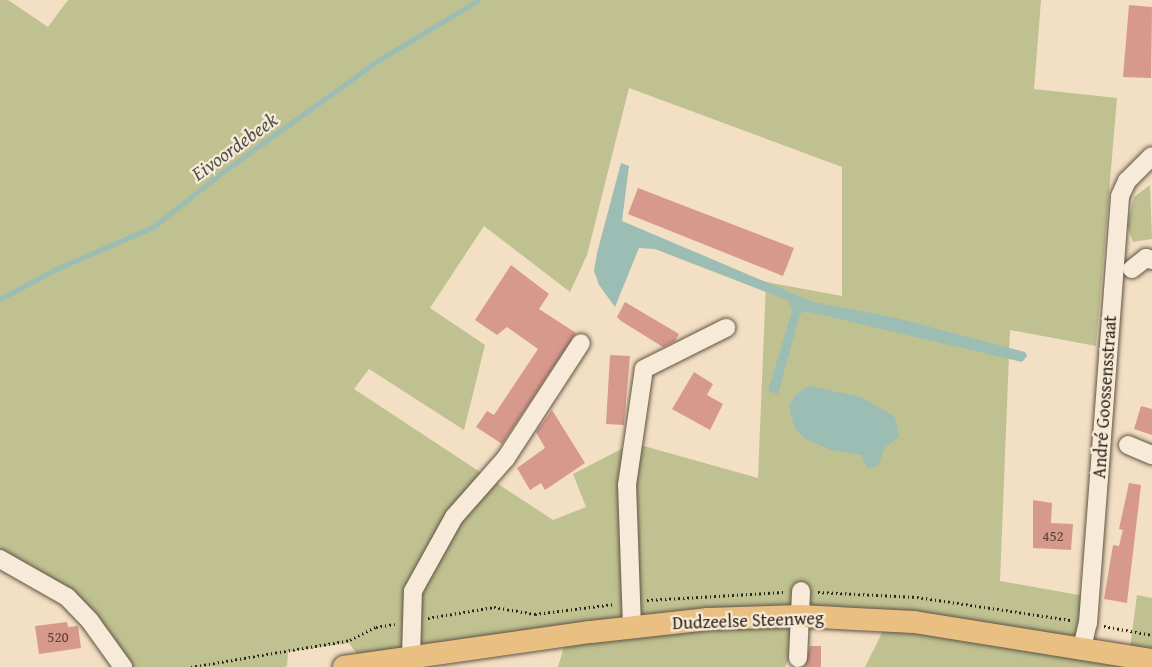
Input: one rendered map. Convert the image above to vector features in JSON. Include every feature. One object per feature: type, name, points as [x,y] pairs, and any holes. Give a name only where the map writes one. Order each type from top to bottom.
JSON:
[{"type":"main road","name":"Dudzeelse Steenweg","points":[[357,666],[632,627],[708,619],[800,616],[914,622],[1152,660]]},
{"type":"street","name":"André Goossensstraat","points":[[1082,648],[1088,623],[1120,196],[1127,181],[1152,156]]},
{"type":"street","points":[[1132,269],[1146,258],[1152,260]]},
{"type":"street","points":[[632,627],[627,485],[644,369],[726,328]]},
{"type":"street","points":[[411,657],[413,591],[454,518],[506,458],[581,343]]},
{"type":"street","name":"André Goossensstraat","points":[[1128,446],[1152,455]]},
{"type":"street","points":[[0,559],[67,597],[90,621],[123,667]]},
{"type":"street","points":[[798,658],[801,591]]},
{"type":"green space","points":[[0,0],[8,0],[48,27],[68,0],[1041,0],[1034,89],[1117,98],[1096,346],[1010,330],[1000,581],[1090,597],[1082,648],[1128,667],[865,667],[888,621],[800,616],[799,640],[785,667],[558,667],[567,636],[364,664],[349,643],[288,652],[287,666],[283,667],[123,667],[90,621],[0,559]],"holes":[[[629,88],[842,167],[842,296],[766,282],[758,478],[633,443],[573,474],[586,507],[553,520],[354,389],[369,369],[464,430],[485,345],[430,308],[484,226],[570,292],[587,255]]]},
{"type":"green space","points":[[1150,185],[1152,239],[1133,242],[1127,226],[1134,197]]},
{"type":"green space","points":[[1137,595],[1152,598],[1152,651],[1130,648]]},
{"type":"water","points":[[621,163],[629,166],[622,221],[813,302],[892,317],[1025,352],[1027,356],[1022,362],[805,311],[800,314],[778,394],[768,391],[792,311],[789,301],[655,249],[639,248],[615,307],[599,285],[594,271],[597,253]]},
{"type":"water","points":[[809,386],[861,397],[895,417],[899,437],[885,447],[878,466],[867,468],[862,455],[831,450],[804,438],[794,427],[789,406],[795,395]]},
{"type":"building","points":[[1129,5],[1152,7],[1151,78],[1123,77]]},
{"type":"building","points":[[638,188],[794,248],[783,276],[628,214]]},
{"type":"building","points":[[511,265],[549,294],[539,309],[576,333],[502,444],[476,427],[487,411],[494,415],[538,349],[507,327],[497,335],[475,320]]},
{"type":"building","points":[[625,302],[679,334],[675,341],[663,347],[621,321],[617,317]]},
{"type":"building","points":[[610,355],[630,356],[624,425],[606,424]]},
{"type":"building","points":[[694,372],[713,384],[707,395],[723,404],[710,430],[672,409]]},
{"type":"building","points":[[1141,406],[1152,409],[1152,435],[1134,429]]},
{"type":"building","points":[[552,410],[585,463],[545,490],[541,483],[530,490],[517,468],[545,448],[536,432]]},
{"type":"building","points":[[1129,483],[1141,485],[1127,603],[1104,599],[1113,545],[1119,546],[1123,530],[1119,529]]},
{"type":"building","points":[[1033,500],[1052,503],[1051,523],[1073,524],[1071,550],[1033,548]]},
{"type":"building","points":[[67,622],[68,627],[78,626],[81,648],[39,654],[35,626]]},
{"type":"building","points":[[810,646],[821,646],[821,667],[804,667]]},
{"type":"waterway","name":"Eivoordebeek","points":[[0,299],[56,269],[153,227],[220,174],[377,61],[478,0]]}]
